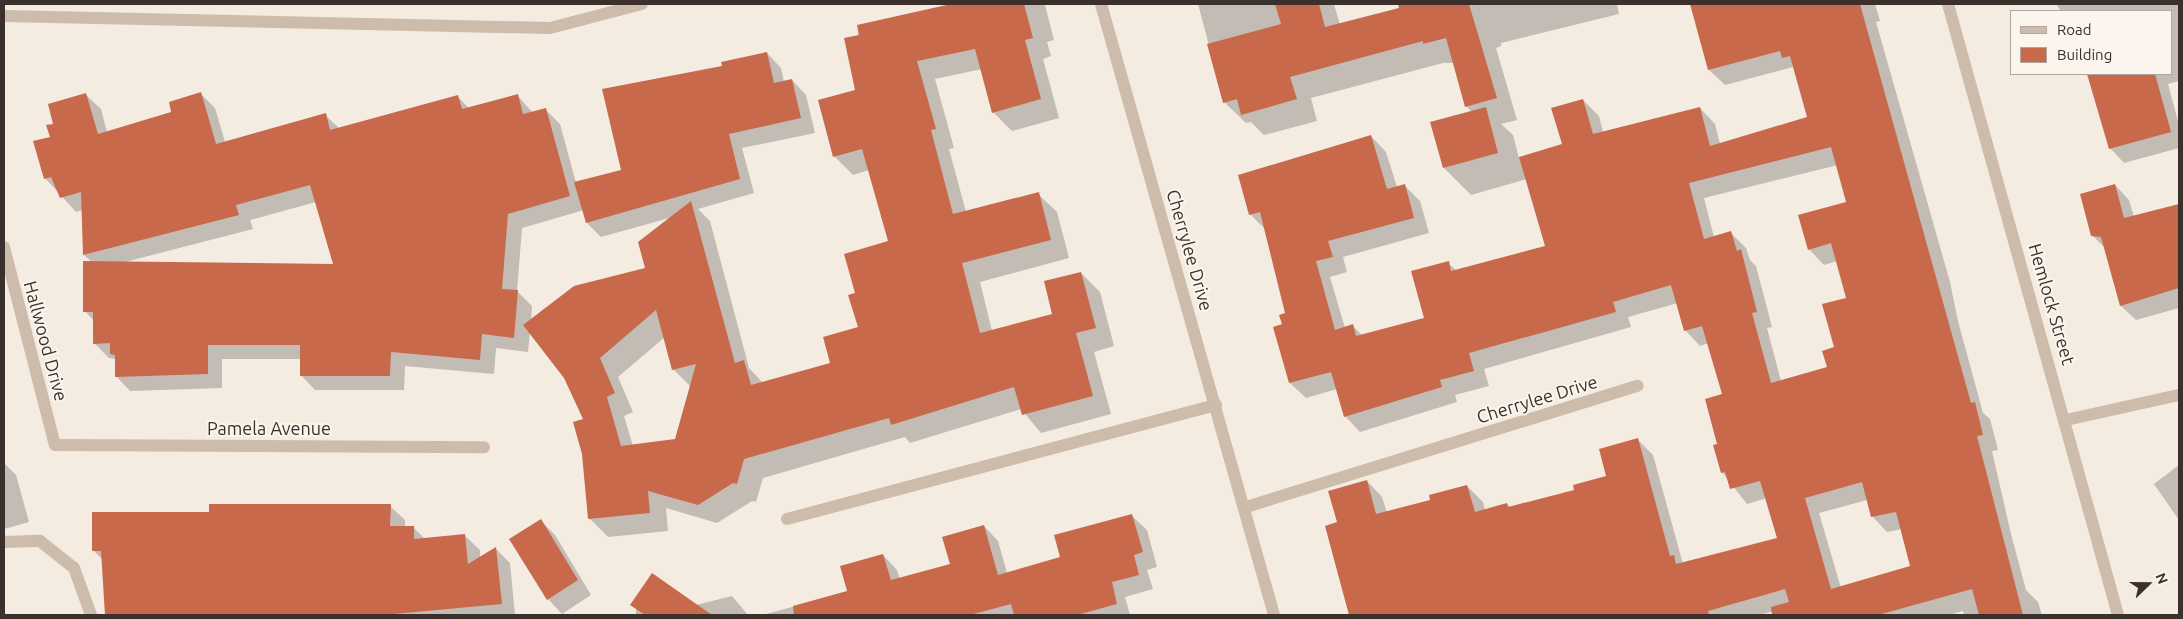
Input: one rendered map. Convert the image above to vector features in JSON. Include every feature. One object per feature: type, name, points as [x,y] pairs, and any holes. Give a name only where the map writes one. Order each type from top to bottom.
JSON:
[{"type":"street","points":[[4,16],[550,28],[642,4]]},
{"type":"street","name":"Cherrylee Drive","points":[[1100,4],[1246,507],[1274,615]]},
{"type":"street","name":"Hemlock Street","points":[[1948,4],[2066,420],[2118,615]]},
{"type":"street","name":"Hallwood Drive","points":[[4,247],[55,445]]},
{"type":"street","name":"Cherrylee Drive","points":[[1246,507],[1638,386]]},
{"type":"street","points":[[2066,420],[2179,395]]},
{"type":"street","points":[[787,519],[1216,405]]},
{"type":"street","name":"Pamela Avenue","points":[[55,445],[484,447]]},
{"type":"street","points":[[4,542],[40,541],[74,568],[91,615]]},
{"type":"building","points":[[951,4],[1024,4],[1033,38],[1025,40],[1041,99],[992,113],[975,49],[917,61],[936,129],[931,130],[953,214],[1039,192],[1051,240],[962,263],[980,333],[1052,314],[1044,281],[1081,272],[1096,328],[1076,333],[1093,396],[1022,415],[1014,387],[891,425],[889,418],[744,459],[737,484],[733,483],[698,505],[648,491],[650,513],[588,519],[582,454],[573,422],[583,419],[564,378],[523,325],[574,286],[645,268],[638,242],[691,201],[735,363],[744,360],[751,385],[830,363],[823,337],[858,327],[848,295],[855,293],[844,254],[888,241],[862,149],[833,157],[818,100],[855,90],[844,38],[859,35],[857,25]],"holes":[[[656,310],[672,370],[696,364],[675,439],[621,446],[607,397],[615,393],[600,358]]]},
{"type":"building","points":[[1275,4],[1319,4],[1325,27],[1399,8],[1398,4],[1469,4],[1497,98],[1465,107],[1446,38],[1423,44],[1423,41],[1290,77],[1297,99],[1241,115],[1237,99],[1223,103],[1207,44],[1281,24]]},
{"type":"building","points":[[1690,4],[1860,4],[1971,403],[1975,402],[1983,435],[1977,436],[2023,615],[1979,615],[1972,589],[1878,615],[1772,615],[1771,607],[1789,602],[1785,589],[1708,611],[1709,615],[1349,615],[1325,526],[1337,522],[1328,491],[1367,480],[1376,514],[1430,500],[1429,495],[1467,485],[1475,512],[1507,503],[1508,507],[1574,490],[1573,485],[1606,476],[1599,449],[1638,438],[1670,556],[1674,555],[1676,564],[1777,538],[1760,481],[1730,489],[1725,472],[1721,473],[1713,445],[1717,444],[1705,399],[1722,394],[1702,326],[1684,331],[1671,285],[1613,302],[1616,312],[1469,353],[1474,371],[1440,380],[1442,387],[1344,417],[1331,372],[1289,383],[1273,327],[1282,324],[1279,315],[1285,313],[1260,212],[1249,215],[1238,175],[1371,135],[1387,189],[1405,184],[1414,218],[1328,241],[1333,257],[1316,261],[1335,330],[1353,324],[1356,336],[1424,318],[1411,271],[1449,261],[1451,271],[1545,246],[1519,157],[1562,144],[1551,108],[1583,99],[1593,134],[1700,107],[1710,146],[1807,117],[1790,56],[1782,58],[1780,51],[1708,70]],"holes":[[[1831,147],[1846,202],[1798,215],[1808,250],[1831,243],[1846,298],[1822,304],[1834,347],[1822,351],[1827,367],[1771,383],[1752,313],[1757,312],[1741,249],[1737,251],[1731,231],[1704,239],[1689,183]],[[1862,482],[1871,517],[1896,512],[1910,566],[1831,589],[1805,498]]]},
{"type":"building","points":[[767,52],[774,83],[792,79],[801,118],[729,134],[740,179],[586,223],[574,182],[621,170],[602,89],[722,66],[721,62]]},
{"type":"building","points":[[2087,75],[2155,75],[2171,132],[2109,149]]},
{"type":"building","points":[[201,92],[216,144],[326,113],[330,130],[458,95],[462,109],[518,94],[523,114],[546,108],[570,196],[508,214],[502,289],[518,290],[514,338],[482,334],[480,360],[391,352],[390,376],[300,376],[300,345],[208,345],[208,374],[115,377],[115,355],[110,354],[110,343],[93,344],[93,312],[83,312],[83,261],[333,264],[310,185],[236,205],[239,215],[83,255],[81,192],[60,198],[51,177],[44,179],[33,141],[50,137],[46,125],[53,124],[48,104],[86,93],[98,134],[171,112],[169,102]]},
{"type":"building","points":[[1486,107],[1498,153],[1443,168],[1430,122]]},
{"type":"building","points":[[2115,184],[2124,218],[2179,204],[2179,288],[2120,306],[2101,237],[2091,236],[2080,194]]},
{"type":"building","points":[[209,504],[391,504],[390,526],[414,526],[414,539],[465,534],[468,564],[496,547],[502,604],[383,615],[105,615],[101,551],[92,551],[92,512],[209,512]]},
{"type":"building","points":[[1132,514],[1143,552],[1134,555],[1139,575],[1112,582],[1117,604],[1077,615],[1014,615],[1011,604],[970,615],[794,615],[793,606],[847,591],[840,566],[883,554],[891,580],[950,564],[942,537],[984,525],[998,575],[1060,557],[1054,535]]},
{"type":"building","points":[[541,519],[578,580],[547,600],[509,539]]},
{"type":"building","points":[[652,573],[712,615],[645,615],[630,605]]}]
